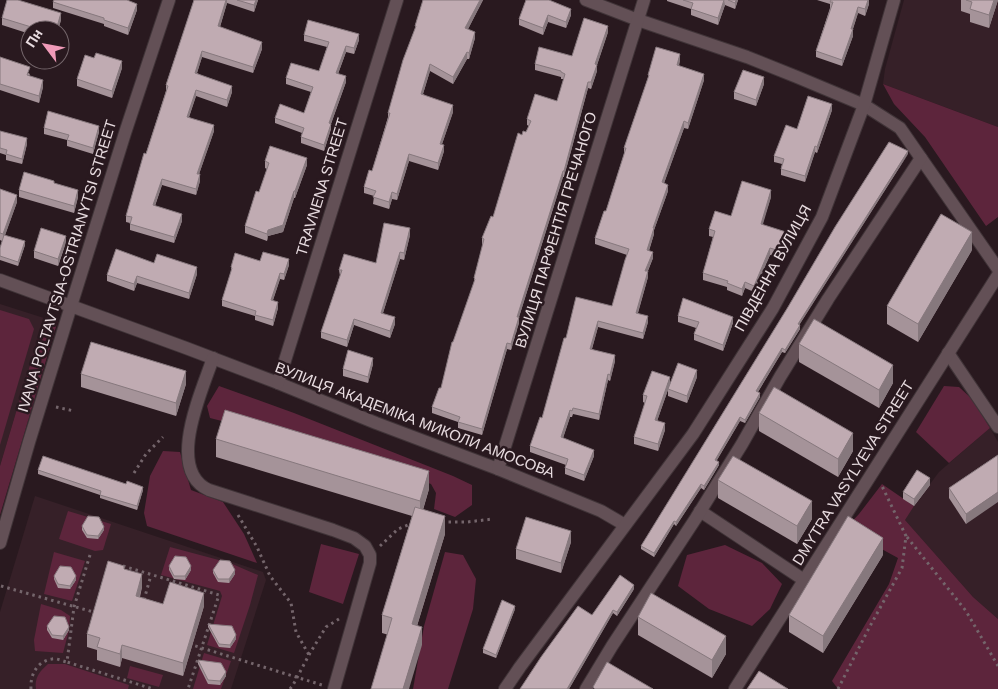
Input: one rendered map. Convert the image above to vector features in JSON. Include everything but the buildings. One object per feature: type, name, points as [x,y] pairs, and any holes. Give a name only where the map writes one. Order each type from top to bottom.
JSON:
[{"type":"street","name":"IVANA POLTAVTSIA-OSTRIANYTSI STREET","points":[[0,543],[29,442],[125,133],[170,0]]},
{"type":"street","name":"TRAVNENA STREET","points":[[278,383],[397,0]]},
{"type":"street","points":[[586,0],[747,57],[864,105],[900,128],[998,269]]},
{"type":"street","name":"ВУЛИЦЯ ПАРФЕНТІЯ ГРЕЧАНОГО","points":[[498,469],[644,0]]},
{"type":"street","name":"ПІВДЕННА ВУЛИЦЯ","points":[[625,525],[693,434],[773,308],[822,216],[864,105],[894,0]]},
{"type":"street","points":[[586,689],[742,444],[828,299],[921,158]]},
{"type":"street","name":"DMYTRA VASYLYEVA STREET","points":[[735,689],[998,275]]},
{"type":"street","name":"ВУЛИЦЯ АКАДЕМІКА МИКОЛИ АМОСОВА","points":[[0,280],[213,358],[498,469],[601,510],[625,525]]},
{"type":"street","points":[[948,354],[998,428]]},
{"type":"street","points":[[213,358],[192,421],[188,440],[189,461],[193,477],[201,486],[354,538],[365,546],[370,555],[370,563],[334,689]]},
{"type":"street","points":[[700,511],[804,580]]},
{"type":"street","points":[[504,689],[625,525]]},
{"type":"path","points":[[52,406],[74,411]]},
{"type":"path","points":[[134,473],[146,454],[163,437]]},
{"type":"path","points":[[874,470],[906,536],[966,611],[998,666]]},
{"type":"path","points":[[226,495],[257,547],[270,576],[290,602],[296,632],[309,655]]},
{"type":"path","points":[[438,522],[467,522],[493,519]]},
{"type":"path","points":[[370,555],[398,529],[416,522]]},
{"type":"path","points":[[838,689],[902,568],[906,536]]},
{"type":"path","points":[[68,662],[74,607],[90,556]]},
{"type":"path","points":[[122,566],[219,595],[188,689]]},
{"type":"path","points":[[144,603],[151,575]]},
{"type":"path","points":[[1,586],[105,615]]},
{"type":"path","points":[[290,689],[326,627],[340,618],[356,612]]},
{"type":"path","points":[[186,643],[334,689]]},
{"type":"path","points":[[30,689],[30,680],[35,669],[43,662],[54,659],[153,689]]},
{"type":"path","points":[[132,689],[134,683]]},
{"type":"path","points":[[140,685],[142,689]]},
{"type":"shaded area","points":[[904,0],[998,0],[998,127],[883,84],[885,69]]},
{"type":"shaded area","points":[[883,84],[998,127],[998,217],[986,226],[925,137],[894,104]]},
{"type":"shaded area","points":[[0,304],[44,318],[0,466]]},
{"type":"shaded area","points":[[0,310],[29,319],[34,329],[0,445]]},
{"type":"shaded area","points":[[51,317],[58,320],[0,515],[0,466],[44,318]]},
{"type":"shaded area","points":[[219,386],[294,413],[453,476],[472,485],[472,505],[455,517],[434,509],[436,493],[431,484],[315,445],[210,418],[207,406]]},
{"type":"shaded area","points":[[944,386],[959,387],[972,399],[990,428],[949,463],[916,432]]},
{"type":"shaded area","points":[[990,428],[998,442],[998,619],[973,597],[904,519],[939,472]]},
{"type":"shaded area","points":[[163,451],[180,452],[191,490],[223,502],[244,534],[257,563],[147,526],[144,513],[150,476]]},
{"type":"shaded area","points":[[882,484],[914,506],[905,520],[973,597],[998,619],[998,689],[838,689],[832,681],[889,584],[898,558],[845,529]]},
{"type":"shaded area","points":[[35,496],[263,572],[266,580],[231,689],[0,689],[0,612]]},
{"type":"shaded area","points":[[68,511],[111,524],[103,550],[95,551],[59,539]]},
{"type":"shaded area","points":[[321,544],[359,554],[343,604],[309,592]]},
{"type":"shaded area","points":[[725,545],[762,563],[782,584],[770,609],[752,626],[709,609],[678,586],[687,555]]},
{"type":"shaded area","points":[[170,547],[230,563],[258,575],[234,653],[207,645],[222,596],[220,591],[161,575]]},
{"type":"shaded area","points":[[54,552],[85,561],[72,601],[44,594]]},
{"type":"shaded area","points":[[445,552],[463,555],[476,579],[473,609],[448,689],[413,689],[424,626]]},
{"type":"shaded area","points":[[41,604],[61,610],[70,616],[69,630],[63,653],[35,651],[34,640]]},
{"type":"shaded area","points":[[204,653],[231,661],[221,689],[193,689]]},
{"type":"shaded area","points":[[48,664],[65,664],[129,685],[128,689],[36,689],[38,675]]},
{"type":"shaded area","points":[[130,666],[163,675],[159,687],[127,678]]}]
